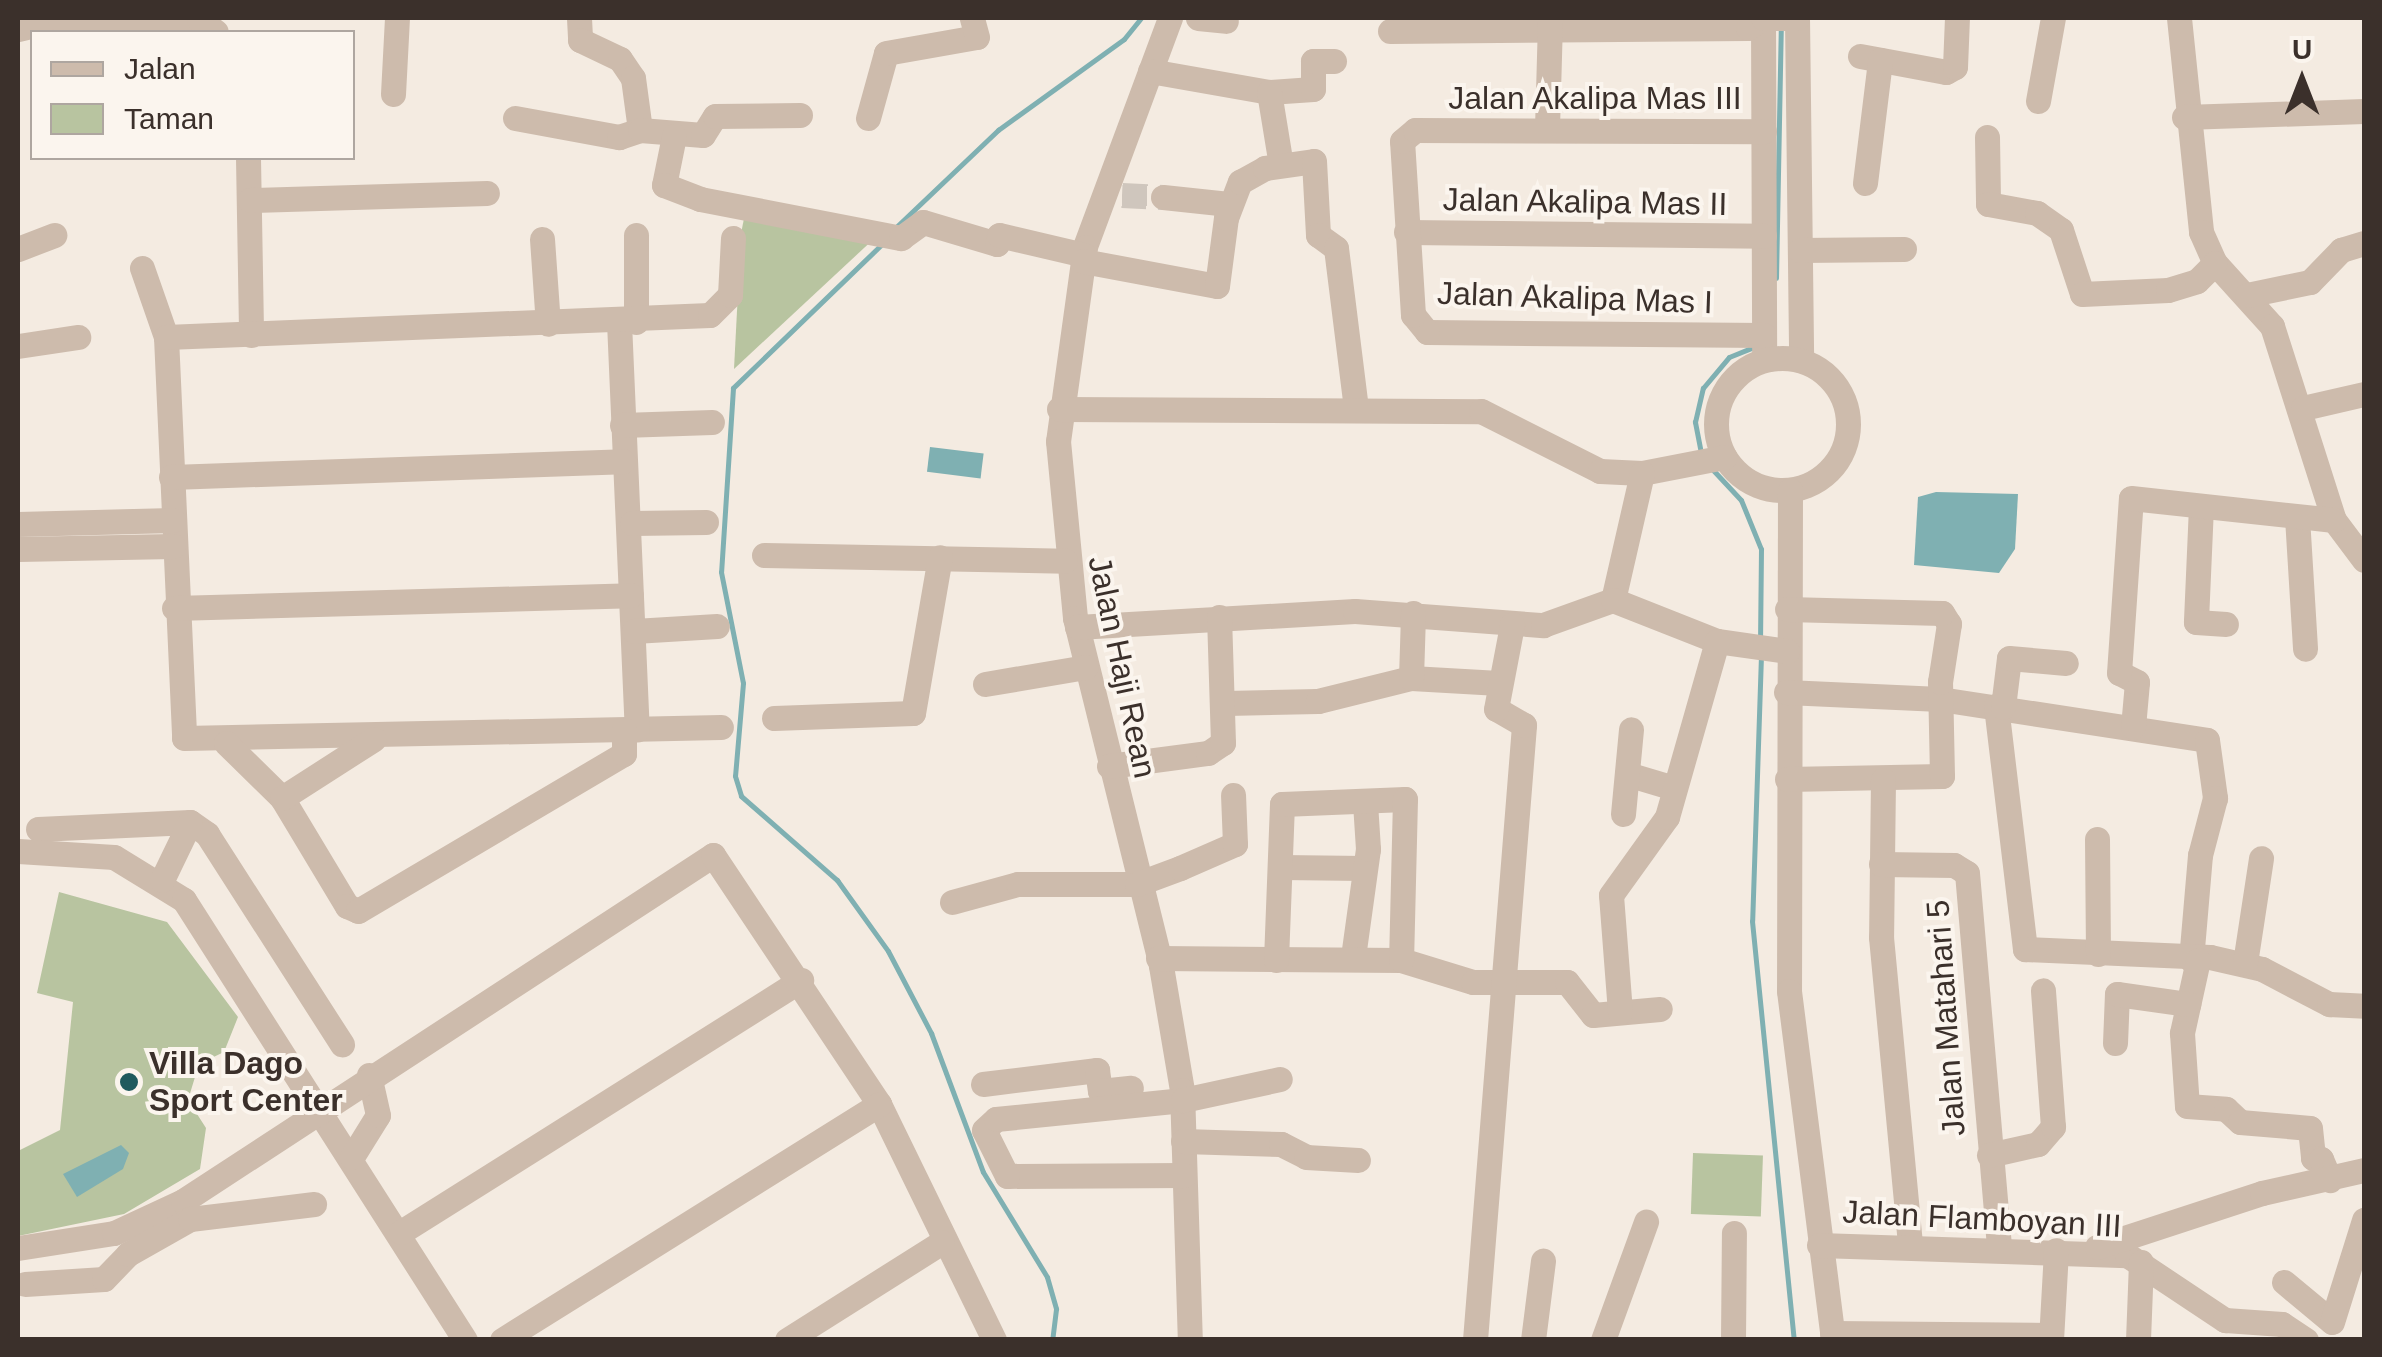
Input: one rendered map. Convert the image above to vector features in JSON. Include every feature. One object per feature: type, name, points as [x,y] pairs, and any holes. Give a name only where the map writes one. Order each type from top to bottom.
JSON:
[{"type":"street","points":[[18,29],[60,18],[199,19],[213,30]]},
{"type":"street","points":[[393,94],[397,18]]},
{"type":"street","points":[[579,18],[580,40],[620,59],[633,78],[640,130]]},
{"type":"street","points":[[868,118],[886,53],[977,37],[972,18]]},
{"type":"street","name":"Jalan Haji Rean","points":[[1170,18],[1112,192],[1084,258],[1059,409],[1064,561],[1137,884],[1158,958],[1182,1092],[1190,1340]]},
{"type":"street","points":[[1198,18],[1226,21]]},
{"type":"street","points":[[1865,183],[1870,58],[1955,67],[1957,18]]},
{"type":"street","points":[[2038,101],[2053,18]]},
{"type":"street","points":[[2179,18],[2184,117],[2196,214],[2215,263],[2272,326],[2303,408],[2334,520],[2364,560]]},
{"type":"street","points":[[1548,128],[1550,23]]},
{"type":"street","points":[[1390,31],[1550,23],[1797,25],[1801,360]]},
{"type":"street","points":[[1714,459],[1716,422],[1726,388],[1764,348],[1764,131],[1759,26]]},
{"type":"street","points":[[1150,70],[1269,92],[1312,89],[1313,61],[1334,61]]},
{"type":"street","points":[[1269,92],[1281,165]]},
{"type":"street","points":[[2184,117],[2364,111]]},
{"type":"street","points":[[515,118],[619,136],[640,130],[703,136],[715,116],[800,114]]},
{"type":"street","name":"Jalan Akalipa Mas III","points":[[1406,232],[1407,134],[1548,128],[1764,131]]},
{"type":"street","points":[[674,136],[667,188],[892,235],[923,222],[997,244],[999,235],[1084,258],[1217,286],[1229,204],[1240,182],[1281,165],[1314,161],[1318,235],[1336,248],[1356,409]]},
{"type":"street","points":[[1986,137],[1988,204],[2037,213],[2062,230],[2082,294],[2168,290],[2197,281],[2215,263]]},
{"type":"street","points":[[248,160],[252,335]]},
{"type":"street","points":[[250,200],[488,193]]},
{"type":"street","points":[[1162,197],[1229,204]]},
{"type":"street","name":"Jalan Akalipa Mas II","points":[[1406,232],[1764,236]]},
{"type":"street","name":"Jalan Akalipa Mas I","points":[[1406,232],[1412,316],[1427,332],[1764,348]]},
{"type":"street","points":[[18,249],[54,235]]},
{"type":"street","points":[[226,743],[282,798],[348,906],[368,910],[624,754],[630,730],[634,631],[632,523],[622,425],[636,235]]},
{"type":"street","points":[[166,337],[628,322],[718,312],[730,295],[733,238]]},
{"type":"street","points":[[542,239],[548,324]]},
{"type":"street","points":[[2247,295],[2310,282],[2341,250],[2364,242]]},
{"type":"street","points":[[1800,250],[1904,250]]},
{"type":"street","points":[[142,268],[166,337],[181,732],[192,743],[721,727]]},
{"type":"street","points":[[18,346],[78,337]]},
{"type":"street","points":[[1059,409],[1481,410],[1590,469],[1642,473],[1714,459],[1753,482],[1790,490],[1835,465],[1848,429],[1841,391],[1801,360],[1764,348]]},
{"type":"street","points":[[2303,408],[2364,394]]},
{"type":"street","points":[[622,425],[712,422]]},
{"type":"street","points":[[171,478],[623,462]]},
{"type":"street","points":[[1613,600],[1642,473]]},
{"type":"street","points":[[1790,490],[1787,609],[1768,650],[1786,692],[1790,991],[1832,1336],[2051,1338],[2056,1250]]},
{"type":"street","points":[[2133,727],[2137,682],[2119,673],[2130,498],[2334,520]]},
{"type":"street","points":[[2201,506],[2196,622],[2226,624]]},
{"type":"street","points":[[2298,517],[2305,649]]},
{"type":"street","points":[[632,523],[706,522]]},
{"type":"street","points":[[18,524],[173,533]]},
{"type":"street","points":[[18,549],[173,533]]},
{"type":"street","points":[[764,555],[1064,561]]},
{"type":"street","points":[[774,718],[913,714],[940,556]]},
{"type":"street","points":[[174,608],[632,595]]},
{"type":"street","points":[[1077,627],[1219,616],[1413,613],[1512,625],[1568,619],[1613,600],[1717,641],[1768,650]]},
{"type":"street","points":[[1787,609],[1942,613],[1948,624],[1940,699],[1942,776],[1787,779]]},
{"type":"street","points":[[1411,678],[1413,613]]},
{"type":"street","points":[[1110,766],[1215,750],[1223,743],[1226,702],[1219,616]]},
{"type":"street","points":[[1475,1340],[1524,725],[1497,714],[1498,683],[1512,625]]},
{"type":"street","points":[[634,631],[717,626]]},
{"type":"street","points":[[1620,1012],[1611,895],[1652,847],[1674,788],[1717,641]]},
{"type":"street","points":[[2066,663],[2010,658],[2000,707],[2020,940],[2035,954],[2245,963],[2312,998],[2364,1006]]},
{"type":"street","points":[[985,684],[1086,667]]},
{"type":"street","points":[[1226,702],[1318,701],[1411,678],[1498,683]]},
{"type":"street","points":[[1786,692],[1940,699],[2133,727],[2211,747],[2215,798],[2200,855],[2195,960],[2188,1004],[2187,1106],[2226,1109],[2240,1122],[2310,1128],[2312,1158],[2321,1159],[2330,1180]]},
{"type":"street","points":[[1623,814],[1631,729]]},
{"type":"street","points":[[282,798],[377,736]]},
{"type":"street","points":[[1627,774],[1674,788]]},
{"type":"street","points":[[1883,780],[1881,864],[1910,1244]]},
{"type":"street","points":[[952,902],[1018,884],[1137,884],[1232,848],[1233,795]]},
{"type":"street","points":[[1276,960],[1282,804],[1408,800],[1401,960]]},
{"type":"street","points":[[1353,956],[1364,868],[1364,803]]},
{"type":"street","points":[[162,880],[190,822]]},
{"type":"street","points":[[38,829],[190,822],[207,834],[342,1044]]},
{"type":"street","points":[[2097,838],[2098,954]]},
{"type":"street","points":[[18,851],[114,857],[162,880],[204,922],[400,1232],[455,1334]]},
{"type":"street","points":[[26,1284],[104,1279],[128,1254],[369,1075],[713,856],[801,980],[879,1104],[942,1242],[994,1340]]},
{"type":"street","points":[[2245,963],[2260,858]]},
{"type":"street","name":"Jalan Matahari 5","points":[[1881,864],[1954,864],[1967,873],[1999,1247]]},
{"type":"street","points":[[1281,866],[1364,868]]},
{"type":"street","points":[[1158,958],[1276,960],[1353,956],[1401,960],[1474,982],[1567,982],[1593,1015],[1660,1009]]},
{"type":"street","points":[[400,1232],[801,980]]},
{"type":"street","points":[[1989,1155],[2038,1144],[2053,1127],[2043,990]]},
{"type":"street","points":[[2115,1043],[2117,994],[2188,1004]]},
{"type":"street","points":[[983,1084],[1096,1070],[1100,1091],[1182,1092]]},
{"type":"street","points":[[352,1157],[378,1116],[369,1075]]},
{"type":"street","points":[[1184,1175],[1008,1176],[984,1130],[996,1118],[1280,1079]]},
{"type":"street","points":[[502,1340],[879,1104]]},
{"type":"street","points":[[1184,1141],[1281,1144],[1306,1156],[1358,1160]]},
{"type":"street","points":[[2092,1252],[2233,1202],[2364,1170]]},
{"type":"street","points":[[18,1248],[114,1234],[187,1210],[314,1204]]},
{"type":"street","points":[[2284,1282],[2332,1322],[2364,1220]]},
{"type":"street","points":[[1603,1340],[1646,1222]]},
{"type":"street","points":[[1733,1340],[1734,1233]]},
{"type":"street","points":[[787,1340],[942,1242]]},
{"type":"street","name":"Jalan Flamboyan III","points":[[1819,1244],[2092,1252],[2142,1262]]},
{"type":"street","points":[[1533,1340],[1542,1261]]},
{"type":"street","points":[[2142,1262],[2225,1330],[2282,1324],[2306,1340]]},
{"type":"street","points":[[2138,1340],[2142,1262]]},
{"type":"green space","points":[[745,213],[878,235],[734,369],[741,234]]},
{"type":"green space","name":"Villa Dago Sport Center","points":[[59,892],[167,922],[238,1017],[224,1052],[199,1064],[188,1100],[206,1128],[200,1169],[124,1214],[18,1236],[18,1151],[60,1130],[73,1002],[37,993]]},
{"type":"green space","points":[[1693,1153],[1763,1155],[1761,1216],[1691,1214]]},
{"type":"water","points":[[930,447],[984,454],[981,478],[927,472]]},
{"type":"water","points":[[1936,492],[2018,494],[2015,549],[1999,573],[1914,565],[1918,497]]},
{"type":"water","points":[[121,1145],[129,1153],[123,1169],[77,1197],[63,1174]]},
{"type":"waterway","points":[[894,229],[998,130],[1124,39],[1141,18]]},
{"type":"waterway","points":[[1776,278],[1781,24]]},
{"type":"waterway","points":[[884,242],[733,388],[721,572],[743,683],[735,776],[741,796],[837,880],[888,951],[931,1033],[983,1172],[1047,1277],[1056,1309],[1052,1340]]},
{"type":"waterway","points":[[1701,453],[1695,422],[1703,388],[1729,357],[1754,347]]},
{"type":"waterway","points":[[1713,470],[1741,500],[1761,549],[1760,639]]},
{"type":"waterway","points":[[1761,655],[1752,921],[1794,1340]]},
{"type":"tunnel","points":[[1122,195],[1163,197]]},
{"type":"place","name":"Villa Dago Sport Center","points":[[129,1082]]}]
